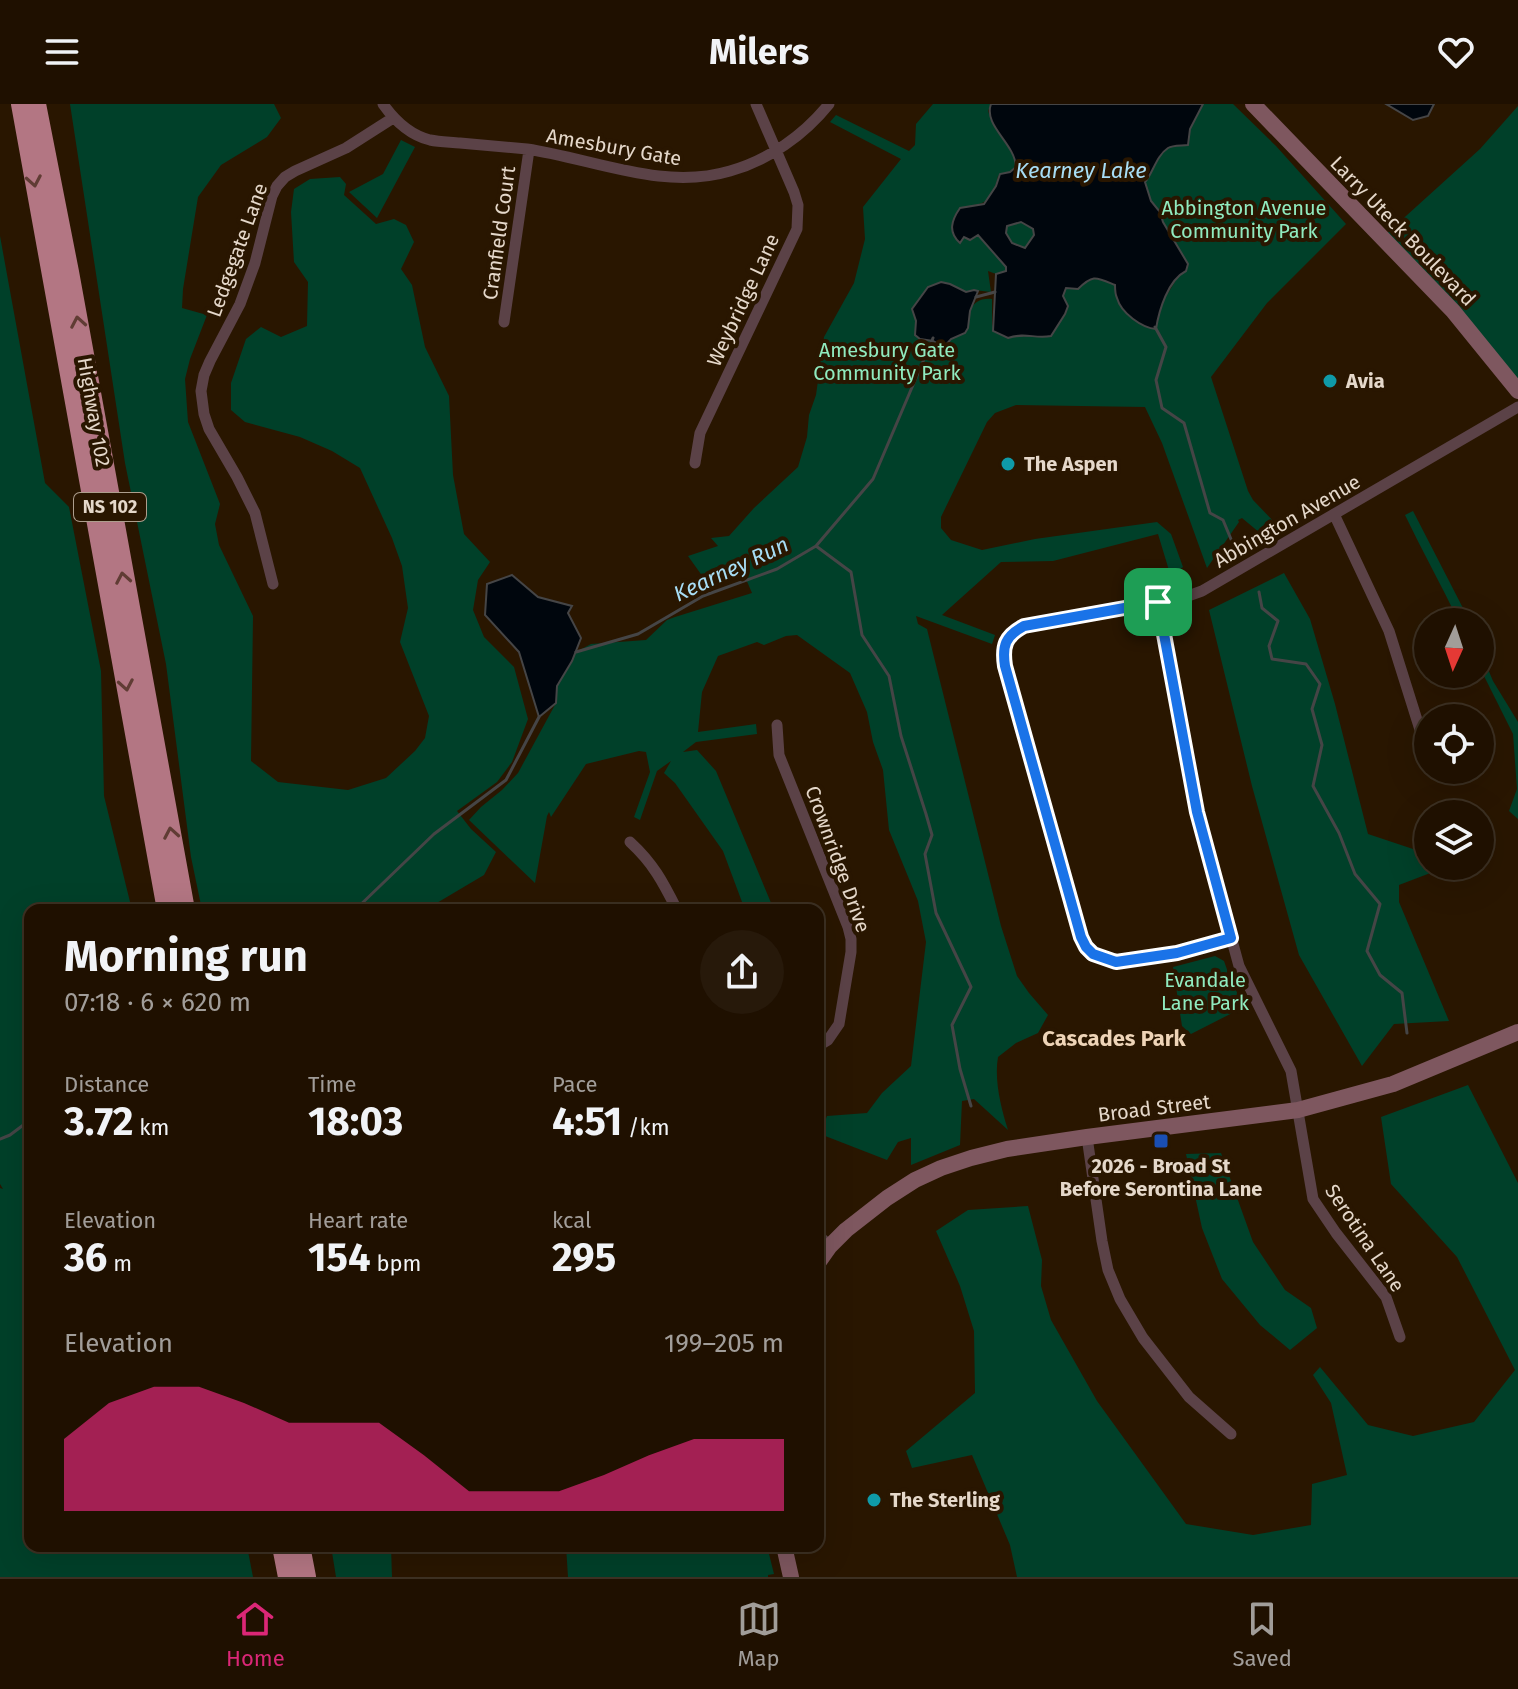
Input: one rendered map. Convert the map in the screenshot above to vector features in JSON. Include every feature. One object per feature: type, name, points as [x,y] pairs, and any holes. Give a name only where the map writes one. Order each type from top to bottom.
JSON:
[{"type":"highway","name":"Highway 102","points":[[21,104],[166,904]]},
{"type":"highway","name":"Highway 102","points":[[36,104],[184,904]]},
{"type":"highway","points":[[283,1552],[288,1577]]},
{"type":"highway","points":[[301,1552],[306,1577]]},
{"type":"street","name":"Amesbury Gate","points":[[383,104],[393,118],[410,132],[430,140],[529,150],[665,178],[696,178],[730,171],[760,159],[799,135],[829,104]]},
{"type":"street","name":"Weybridge Lane","points":[[695,463],[700,433],[797,229],[798,205],[756,104]]},
{"type":"street","name":"Larry Uteck Boulevard","points":[[1253,104],[1453,311],[1518,391]]},
{"type":"street","name":"Ledgegate Lane","points":[[273,584],[255,513],[206,422],[201,399],[204,375],[240,304],[277,186],[295,171],[346,148],[393,118]]},
{"type":"street","name":"Cranfield Court","points":[[504,322],[529,150]]},
{"type":"street","name":"Abbington Avenue","points":[[1231,938],[1177,953],[1116,962],[1093,954],[1086,947],[1005,666],[1003,654],[1006,642],[1013,632],[1024,626],[1202,591],[1518,407]]},
{"type":"street","points":[[1334,514],[1389,631],[1414,710]]},
{"type":"street","name":"Serotina Lane","points":[[1158,602],[1197,812],[1243,976],[1291,1071],[1313,1199],[1386,1297],[1400,1337]]},
{"type":"street","name":"Crownridge Drive","points":[[777,725],[779,755],[851,939],[839,1024],[824,1042]]},
{"type":"street","points":[[630,842],[647,858],[674,904]]},
{"type":"street","name":"Broad Street","points":[[824,1240],[915,1180],[971,1158],[1007,1149],[1087,1137],[1298,1110],[1393,1084],[1518,1032]]},
{"type":"street","points":[[1087,1137],[1102,1241],[1108,1270],[1120,1299],[1143,1338],[1189,1397],[1231,1434]]},
{"type":"street","points":[[785,1552],[791,1577]]},
{"type":"green space","points":[[70,104],[274,104],[281,118],[267,137],[221,165],[198,197],[182,308],[207,315],[185,379],[188,422],[220,504],[215,524],[219,545],[253,616],[251,761],[278,782],[348,790],[386,778],[425,738],[429,716],[400,642],[408,608],[402,566],[360,468],[300,437],[245,422],[231,410],[231,383],[246,339],[261,327],[281,337],[307,326],[308,282],[294,262],[291,212],[294,189],[310,179],[340,177],[346,184],[344,195],[376,224],[394,219],[406,225],[414,242],[401,269],[412,285],[425,347],[449,396],[453,475],[464,534],[490,562],[478,580],[473,610],[484,637],[514,667],[528,719],[512,762],[497,782],[457,811],[496,852],[484,875],[435,904],[201,904],[191,857],[166,664],[125,463]]},
{"type":"green space","name":"Abbington Avenue Community Park","points":[[933,104],[991,104],[988,111],[1010,149],[1016,167],[998,176],[988,199],[973,205],[963,237],[978,235],[1004,263],[1007,271],[996,274],[988,271],[991,292],[974,290],[966,293],[950,284],[931,285],[914,306],[913,312],[915,335],[935,344],[945,346],[951,339],[965,333],[971,308],[984,299],[992,299],[994,331],[1050,336],[1066,314],[1064,289],[1078,289],[1095,278],[1115,285],[1123,309],[1156,329],[1162,303],[1187,262],[1151,201],[1145,182],[1164,151],[1188,143],[1190,129],[1203,104],[1233,104],[1276,146],[1346,224],[1267,303],[1211,377],[1248,491],[1277,525],[1260,533],[1242,518],[1238,520],[1207,568],[1162,443],[1145,407],[1016,405],[995,413],[987,422],[941,517],[941,528],[951,540],[982,550],[1035,539],[1157,522],[1171,534],[1183,567],[1171,577],[1158,534],[1053,561],[1001,562],[942,615],[995,635],[992,644],[916,616],[918,624],[927,629],[1001,926],[1017,976],[1048,1015],[1038,1033],[1016,1043],[998,1057],[998,1084],[1008,1130],[974,1099],[962,1101],[960,1145],[911,1165],[911,1138],[898,1142],[887,1160],[824,1136],[827,1116],[867,1113],[882,1093],[911,1066],[926,942],[918,901],[889,830],[883,770],[867,712],[850,673],[797,635],[786,636],[764,645],[757,642],[718,656],[702,692],[698,732],[756,724],[757,734],[696,742],[683,752],[697,750],[716,771],[771,904],[743,904],[723,851],[675,783],[664,773],[671,761],[657,771],[640,820],[634,817],[650,772],[646,752],[586,764],[551,817],[549,812],[547,816],[535,883],[469,820],[518,773],[556,703],[557,686],[576,652],[591,644],[646,640],[667,620],[752,593],[743,572],[703,577],[688,556],[718,546],[711,538],[729,536],[798,467],[816,395],[824,337],[854,283],[865,239],[863,207],[901,159],[830,122],[836,115],[909,151],[915,145],[916,124]]},
{"type":"green space","points":[[1518,106],[1518,386],[1385,235],[1480,149]]},
{"type":"green space","points":[[401,140],[415,147],[377,218],[349,192],[383,174]]},
{"type":"green space","points":[[1021,222],[1033,229],[1034,235],[1025,248],[1012,243],[1006,232],[1007,226]]},
{"type":"green space","points":[[0,236],[45,483],[69,507],[101,671],[104,796],[131,904],[24,904],[24,1552],[248,1552],[253,1577],[0,1577],[0,1188],[3,1189],[0,1184]]},
{"type":"green space","points":[[1413,511],[1463,608],[1452,608],[1405,515]]},
{"type":"green space","points":[[1284,573],[1310,619],[1368,834],[1414,849],[1414,879],[1399,885],[1399,902],[1449,1021],[1394,1024],[1362,1066],[1299,955],[1252,786],[1209,610]]},
{"type":"green space","points":[[1494,683],[1518,722],[1518,819],[1509,811],[1517,789],[1513,734],[1490,688],[1494,688]]},
{"type":"green space","name":"Evandale Lane Park","points":[[1215,956],[1224,961],[1244,1007],[1191,1034],[1182,1026],[1173,967]]},
{"type":"green space","points":[[1468,1085],[1518,1183],[1518,1577],[1017,1577],[1010,1545],[972,1455],[912,1468],[906,1451],[975,1393],[974,1331],[960,1286],[936,1231],[968,1210],[1028,1206],[1042,1260],[1041,1286],[1051,1320],[1097,1401],[1186,1524],[1253,1535],[1311,1525],[1312,1484],[1347,1475],[1331,1403],[1313,1375],[1320,1367],[1368,1425],[1413,1436],[1474,1422],[1515,1370],[1457,1257],[1391,1184],[1381,1117]]},
{"type":"green space","points":[[1221,1153],[1253,1242],[1285,1290],[1311,1308],[1317,1328],[1290,1350],[1260,1325],[1222,1279],[1202,1228],[1186,1154]]},
{"type":"green space","points":[[332,1552],[391,1552],[392,1577],[336,1577]]},
{"type":"green space","points":[[566,1552],[768,1552],[774,1574],[768,1577],[568,1577]]},
{"type":"water","name":"Kearney Lake","points":[[991,104],[1203,104],[1190,129],[1188,145],[1172,146],[1164,151],[1145,182],[1151,201],[1188,264],[1186,271],[1174,281],[1165,296],[1156,329],[1127,314],[1119,304],[1115,285],[1095,278],[1078,289],[1066,288],[1063,296],[1068,306],[1051,336],[1008,338],[993,331],[996,274],[1006,271],[1006,267],[978,235],[970,240],[964,237],[960,243],[952,226],[960,208],[984,204],[1000,174],[1016,167],[1011,150],[991,120]],"holes":[[[1021,222],[1033,229],[1034,235],[1025,248],[1012,243],[1006,233],[1007,226]]]},
{"type":"water","points":[[1386,104],[1434,104],[1428,116],[1413,120]]},
{"type":"water","points":[[941,282],[966,292],[978,291],[965,333],[951,339],[944,347],[915,335],[916,321],[912,309],[928,287]]},
{"type":"water","points":[[512,575],[538,597],[572,606],[568,613],[581,638],[557,686],[556,703],[539,717],[519,652],[485,615],[487,584]]},
{"type":"waterway","name":"Kearney Run","points":[[976,297],[995,292]]},
{"type":"waterway","points":[[1155,327],[1166,347],[1156,380],[1162,408],[1184,423],[1210,513],[1223,520],[1233,544]]},
{"type":"waterway","name":"Kearney Run","points":[[576,652],[638,634],[703,596],[777,569],[816,546],[873,479],[933,338]]},
{"type":"waterway","points":[[816,546],[851,572],[862,635],[889,676],[901,736],[932,835],[925,854],[936,913],[971,987],[952,1025],[971,1106]]},
{"type":"waterway","points":[[1259,592],[1262,608],[1278,621],[1269,646],[1272,659],[1306,664],[1320,684],[1312,709],[1322,745],[1313,786],[1339,833],[1355,874],[1380,904],[1367,951],[1380,975],[1402,993],[1407,1033]]},
{"type":"waterway","name":"Kearney Run","points":[[361,904],[434,834],[506,780],[539,717]]},
{"type":"waterway","name":"Kearney Run","points":[[0,1139],[24,1124]]},
{"type":"place","name":"Avia","points":[[1330,381]]},
{"type":"place","name":"The Aspen","points":[[1008,464]]},
{"type":"place","name":"2026 - Broad St Before Serontina Lane","points":[[1161,1141]]},
{"type":"place","name":"The Sterling","points":[[874,1500]]},
{"type":"district","name":"Cascades Park","points":[[1114,1038]]},
{"type":"route","points":[[1158,602],[1197,812],[1231,938],[1177,953],[1116,962],[1093,954],[1081,937],[1003,654],[1013,632],[1024,626],[1158,602]]},
{"type":"park label","name":"Amesbury Gate Community Park","points":[[887,362]]}]
